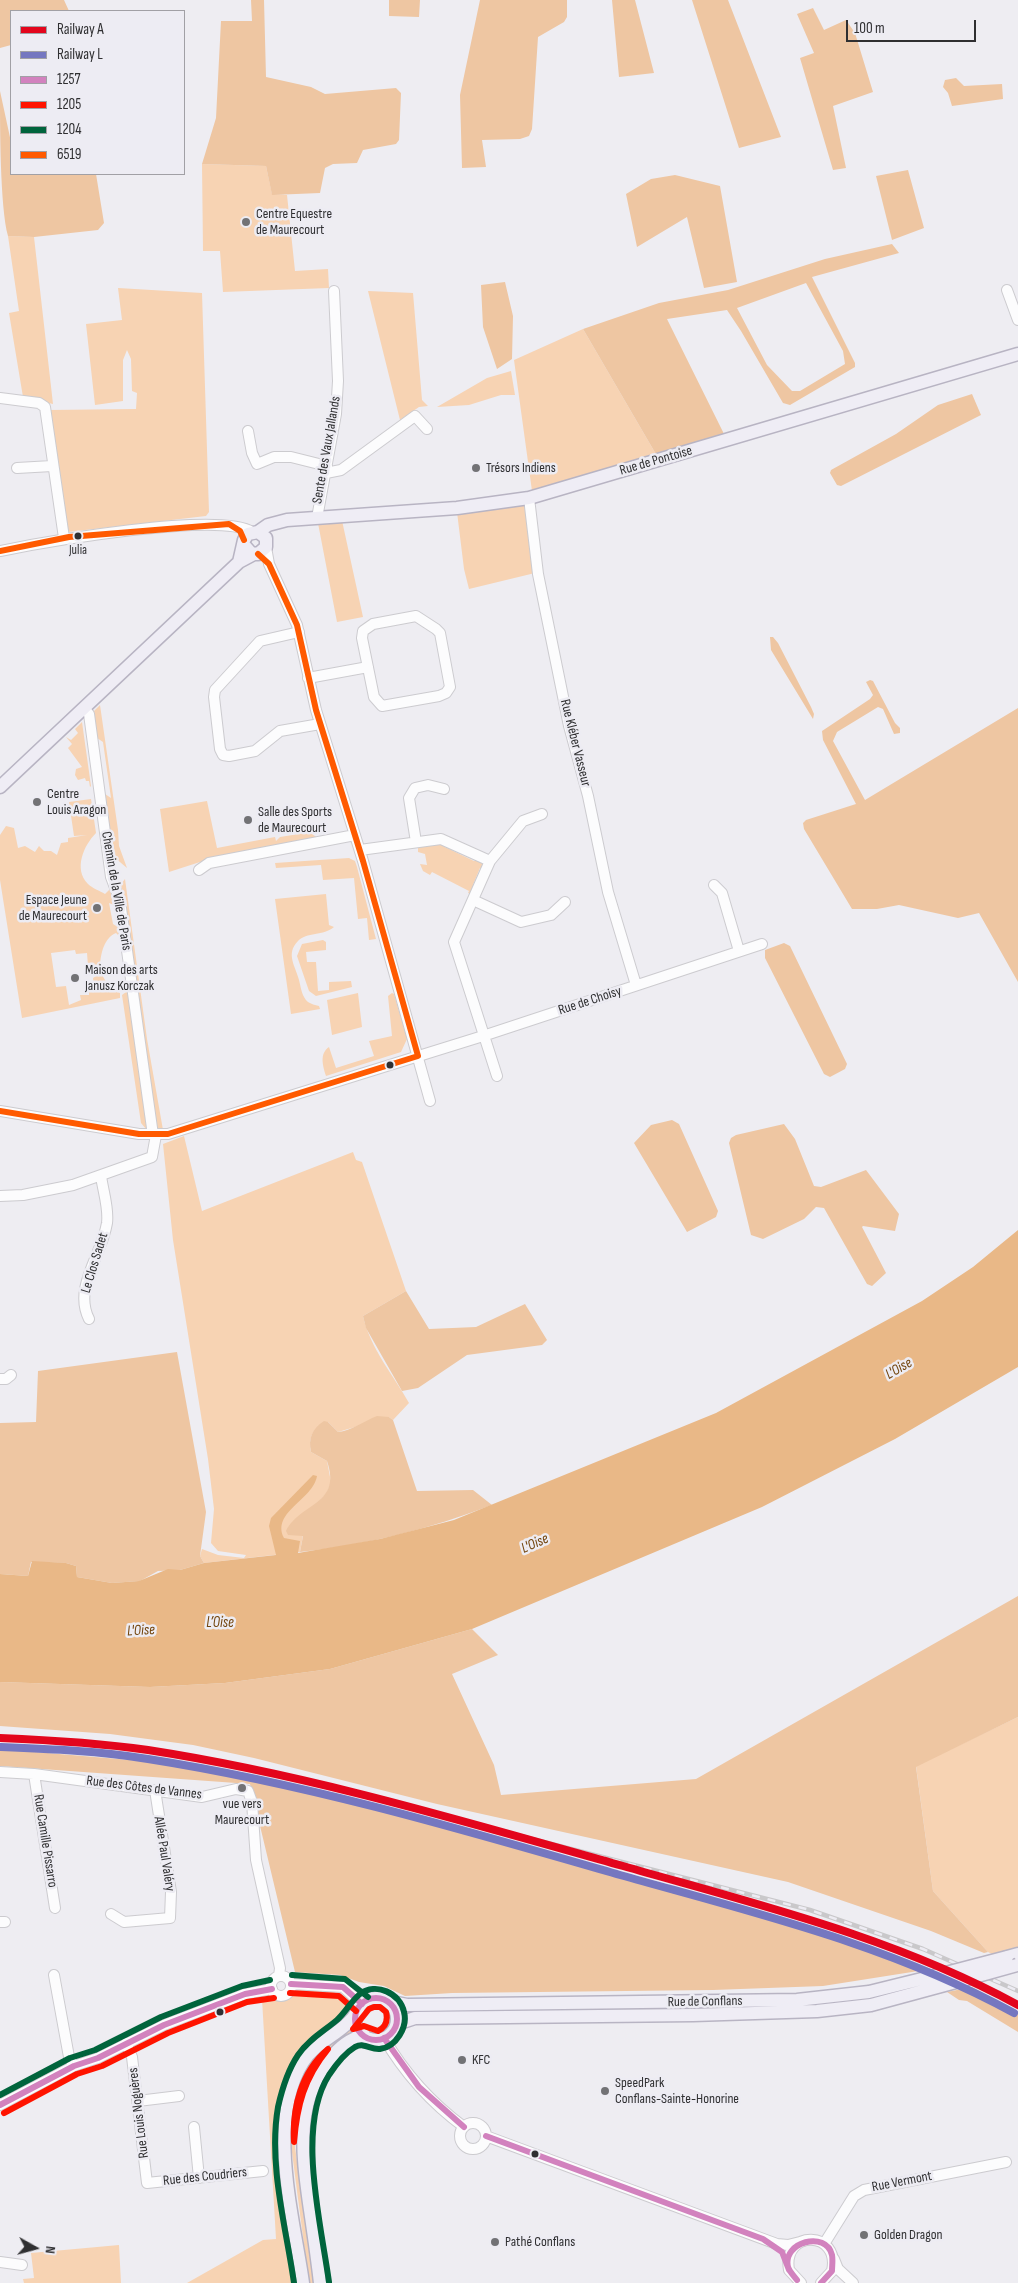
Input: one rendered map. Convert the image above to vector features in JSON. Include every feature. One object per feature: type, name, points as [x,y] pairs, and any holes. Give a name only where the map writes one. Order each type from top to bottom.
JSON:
[{"type":"main road","name":"Rue de Pontoise","points":[[255,543],[285,520],[457,508],[529,498],[1018,354]]},
{"type":"main road","points":[[0,787],[240,562],[255,543]]},
{"type":"main road","name":"Rue de Conflans","points":[[387,2001],[407,2005],[805,2000],[868,1992],[942,1974],[1015,1960]]},
{"type":"main road","name":"Rue de Conflans","points":[[397,2024],[415,2018],[817,2011],[871,2005],[956,1982],[1015,1960]]},
{"type":"main road","points":[[304,2283],[284,2148],[287,2106],[294,2082],[304,2061],[320,2043],[348,2022],[360,2007],[374,1998],[387,2001],[396,2011],[397,2024],[392,2033],[384,2038],[374,2040],[364,2035],[356,2025],[360,2007]]},
{"type":"main road","points":[[320,2283],[304,2165],[303,2124],[312,2091],[327,2062],[348,2041],[364,2035]]},
{"type":"street","points":[[1007,290],[1018,320]]},
{"type":"street","name":"Sente des Vaux Jallands","points":[[317,518],[336,414],[338,381],[334,291]]},
{"type":"street","points":[[0,398],[43,404],[64,538]]},
{"type":"street","points":[[248,431],[252,453],[258,464],[274,457],[291,457],[326,470],[341,470],[415,416],[426,429]]},
{"type":"street","points":[[17,468],[52,466]]},
{"type":"street","name":"Rue Kléber Vasseur","points":[[529,498],[538,574],[570,732],[588,796],[608,892],[636,985]]},
{"type":"street","points":[[0,550],[64,538],[229,524],[242,527],[255,543],[269,564],[299,632],[320,724],[360,850],[430,1101]]},
{"type":"street","points":[[416,616],[436,628],[440,633],[450,686],[446,693],[439,696],[382,706],[374,697],[368,668],[362,638],[365,629],[373,624],[416,616]]},
{"type":"street","points":[[299,632],[260,641],[215,690],[214,697],[220,749],[223,754],[229,756],[256,751],[280,731],[320,724]]},
{"type":"street","points":[[308,678],[368,668]]},
{"type":"street","name":"Chemin de la Ville de Paris","points":[[88,705],[111,877],[120,901],[155,1135],[152,1157],[101,1176]]},
{"type":"street","points":[[416,842],[409,798],[415,788],[428,785],[444,789]]},
{"type":"street","points":[[497,1076],[454,942],[490,861],[523,821],[542,814]]},
{"type":"street","points":[[199,870],[210,863],[355,835]]},
{"type":"street","points":[[360,850],[444,840],[490,861]]},
{"type":"street","points":[[714,886],[722,893],[739,951]]},
{"type":"street","points":[[473,900],[521,922],[551,915],[565,902]]},
{"type":"street","name":"Rue de Choisy","points":[[0,1110],[155,1135],[179,1132],[483,1036],[762,944]]},
{"type":"street","points":[[0,1196],[41,1192],[101,1176]]},
{"type":"street","name":"Le Clos Sadet","points":[[89,1319],[84,1308],[85,1286],[107,1220],[101,1176]]},
{"type":"street","points":[[0,1379],[6,1379],[12,1375]]},
{"type":"street","name":"Rue des Côtes de Vannes","points":[[0,1772],[34,1774],[202,1797],[242,1790],[248,1792],[252,1798],[256,1860],[280,1968],[279,1976]]},
{"type":"street","name":"Rue Camille Pissarro","points":[[34,1774],[55,1908]]},
{"type":"street","name":"Allée Paul Valéry","points":[[111,1914],[124,1922],[170,1918],[171,1892],[155,1790]]},
{"type":"street","points":[[54,1976],[69,2057],[74,2066]]},
{"type":"street","points":[[279,1976],[288,1978],[291,1984],[290,1991],[285,1995],[278,1995],[272,1989],[274,1980],[279,1976]]},
{"type":"street","points":[[291,1984],[326,1984],[343,1988],[360,2007]]},
{"type":"street","points":[[0,2105],[74,2066],[98,2058],[126,2043],[217,2004],[245,1994],[272,1989]]},
{"type":"street","points":[[384,2038],[406,2073],[434,2104],[464,2127]]},
{"type":"street","name":"Rue Louis Noguères","points":[[126,2043],[132,2057],[147,2183]]},
{"type":"street","points":[[138,2101],[179,2096]]},
{"type":"street","points":[[472,2123],[480,2125],[485,2130],[486,2136],[480,2147],[468,2148],[460,2138],[464,2127],[472,2123]]},
{"type":"street","points":[[194,2127],[199,2178]]},
{"type":"street","points":[[486,2136],[763,2239],[784,2245],[811,2239],[824,2244],[833,2256],[838,2269],[851,2282]]},
{"type":"street","name":"Rue Vermont","points":[[824,2244],[854,2196],[864,2190],[1006,2162]]},
{"type":"street","name":"Rue des Coudriers","points":[[147,2183],[263,2171]]},
{"type":"street","points":[[763,2239],[782,2252],[789,2270],[800,2283]]},
{"type":"street","points":[[789,2270],[789,2256],[792,2249],[804,2241]]},
{"type":"street","points":[[824,2281],[832,2271],[833,2256]]},
{"type":"street","points":[[0,2262],[22,2265]]},
{"type":"street","points":[[824,2281],[837,2276],[851,2282]]},
{"type":"shaded area","points":[[0,0],[64,0],[69,10],[10,10],[10,45],[0,48]]},
{"type":"shaded area","points":[[251,0],[264,0],[266,77],[311,87],[325,94],[396,88],[401,93],[399,140],[396,144],[363,150],[357,163],[333,164],[325,168],[320,193],[272,195],[266,166],[202,164],[216,118],[221,21],[252,21]]},
{"type":"shaded area","points":[[389,0],[420,0],[419,17],[389,16]]},
{"type":"shaded area","points":[[480,0],[567,0],[567,17],[564,22],[538,37],[532,129],[529,136],[520,139],[482,140],[486,167],[462,168],[460,95]]},
{"type":"shaded area","points":[[612,0],[635,0],[654,73],[619,77]]},
{"type":"shaded area","points":[[692,0],[728,0],[781,137],[739,148]]},
{"type":"shaded area","points":[[813,8],[824,30],[846,20],[855,33],[873,92],[833,106],[846,168],[833,170],[800,58],[814,53],[797,14]]},
{"type":"shaded area","points":[[956,78],[964,86],[1002,84],[1003,99],[952,106],[948,93],[943,87],[945,80]]},
{"type":"shaded area","points":[[0,91],[10,137],[10,175],[96,175],[104,223],[98,230],[34,237],[8,236],[3,206]]},
{"type":"shaded area","name":"Centre Equestre de Maurecourt","points":[[202,164],[266,166],[272,194],[287,195],[295,271],[328,269],[329,288],[223,292],[220,251],[203,251]]},
{"type":"shaded area","points":[[908,170],[924,228],[892,240],[876,176]]},
{"type":"shaded area","points":[[675,175],[720,186],[737,282],[704,288],[687,217],[637,247],[626,194],[651,179]]},
{"type":"shaded area","points":[[8,236],[34,237],[53,404],[23,397],[9,313],[19,311]]},
{"type":"shaded area","points":[[892,244],[899,253],[812,277],[855,363],[855,367],[790,405],[783,403],[727,310],[667,319],[725,436],[657,456],[583,329],[659,303],[728,290],[825,259]],"holes":[[[806,283],[843,351],[845,364],[800,391],[792,391],[767,365],[737,308]]]},
{"type":"shaded area","points":[[505,282],[513,316],[512,359],[497,369],[483,327],[481,285]]},
{"type":"shaded area","points":[[118,288],[202,293],[209,512],[206,516],[68,532],[49,410],[136,409],[137,393],[132,391],[131,359],[127,350],[123,360],[123,401],[95,405],[86,324],[122,320]]},
{"type":"shaded area","points":[[368,291],[413,293],[422,400],[428,406],[419,407],[400,420]]},
{"type":"shaded area","points":[[583,329],[657,456],[532,491],[514,360]]},
{"type":"shaded area","points":[[511,371],[515,395],[501,395],[469,405],[437,407],[487,378]]},
{"type":"shaded area","points":[[972,394],[981,415],[841,486],[837,485],[830,473],[831,470],[896,434],[938,405]]},
{"type":"shaded area","points":[[525,505],[535,573],[469,589],[464,569],[457,512]]},
{"type":"shaded area","points":[[341,516],[363,617],[337,622],[317,518]]},
{"type":"shaded area","points":[[770,637],[773,637],[778,643],[811,707],[814,714],[813,719],[771,650]]},
{"type":"shaded area","points":[[873,681],[895,723],[900,728],[900,733],[894,734],[883,709],[878,707],[837,732],[833,741],[865,800],[1018,708],[1018,982],[979,913],[958,918],[899,905],[877,909],[852,909],[804,829],[803,823],[806,820],[856,804],[823,740],[822,731],[870,699],[873,695],[866,682]]},
{"type":"shaded area","points":[[100,705],[119,846],[127,868],[114,857],[107,820],[109,817],[105,794],[111,798],[103,742],[97,738],[94,711]]},
{"type":"shaded area","points":[[82,722],[90,787],[89,781],[86,781],[85,778],[78,780],[75,775],[76,769],[82,767],[68,748],[72,744],[66,737],[71,740],[78,733],[75,729]]},
{"type":"shaded area","points":[[91,799],[96,833],[84,850],[81,871],[88,884],[105,894],[113,886],[119,907],[109,903],[113,924],[121,929],[121,938],[116,933],[109,938],[102,951],[100,965],[88,966],[87,953],[76,954],[75,950],[51,953],[56,987],[66,986],[69,1005],[81,1000],[80,995],[89,995],[89,991],[94,988],[93,978],[101,973],[109,987],[120,993],[120,998],[22,1018],[0,880],[0,835],[6,826],[14,828],[18,848],[25,846],[35,852],[39,846],[44,851],[51,851],[57,855],[61,843],[68,842],[68,838],[87,835],[74,836],[69,802]]},
{"type":"shaded area","points":[[207,801],[217,848],[275,837],[276,841],[280,837],[299,834],[297,823],[319,839],[200,862],[169,872],[160,809]]},
{"type":"shaded area","points":[[451,843],[445,847],[474,861],[481,857],[486,859],[485,874],[480,868],[473,885],[477,891],[471,894],[468,893],[469,891],[432,872],[430,875],[423,871],[420,864],[427,865],[425,854],[418,852],[418,845]]},
{"type":"shaded area","points":[[349,858],[355,861],[357,867],[376,939],[369,940],[367,918],[358,919],[354,878],[323,880],[321,865],[276,868],[275,863]]},
{"type":"shaded area","points":[[125,879],[147,1039],[163,1130],[157,1128],[121,884]]},
{"type":"shaded area","points":[[326,894],[329,925],[334,927],[325,932],[301,938],[292,951],[294,965],[304,998],[309,1003],[319,1006],[320,1009],[291,1014],[275,899]]},
{"type":"shaded area","points":[[323,940],[326,942],[326,950],[306,952],[307,962],[316,962],[318,991],[329,990],[329,982],[351,981],[352,987],[316,996],[309,991],[297,956],[302,944]]},
{"type":"shaded area","points":[[784,943],[790,946],[847,1064],[845,1069],[830,1077],[824,1074],[765,958],[765,950]]},
{"type":"shaded area","points":[[128,986],[148,1128],[146,1129],[141,1123],[122,995],[126,992]]},
{"type":"shaded area","points":[[358,993],[362,1027],[332,1035],[327,1000]]},
{"type":"shaded area","points":[[392,993],[394,994],[407,1039],[401,1052],[326,1076],[323,1057],[329,1047],[336,1068],[374,1056],[369,1041],[392,1036],[388,996]]},
{"type":"shaded area","points":[[672,1120],[679,1124],[718,1211],[716,1217],[687,1232],[634,1143],[651,1125]]},
{"type":"shaded area","points":[[784,1124],[795,1139],[814,1186],[821,1187],[866,1170],[899,1214],[895,1231],[862,1227],[886,1273],[872,1286],[867,1284],[824,1208],[816,1207],[804,1219],[763,1239],[751,1235],[729,1143],[731,1138],[736,1135]]},
{"type":"shaded area","points":[[184,1136],[202,1211],[353,1152],[356,1160],[362,1162],[406,1291],[363,1316],[371,1339],[409,1403],[393,1420],[389,1417],[338,1432],[328,1422],[315,1430],[310,1441],[311,1452],[327,1461],[331,1482],[327,1493],[288,1535],[303,1535],[300,1552],[204,1563],[200,1556],[202,1549],[218,1555],[244,1558],[246,1555],[218,1551],[211,1543],[214,1509],[208,1459],[173,1240],[163,1144]]},
{"type":"shaded area","points":[[406,1291],[429,1329],[476,1327],[525,1304],[547,1340],[542,1345],[467,1355],[418,1388],[402,1391],[366,1328],[363,1316]]},
{"type":"shaded area","points":[[177,1352],[206,1512],[200,1556],[204,1563],[180,1570],[158,1571],[140,1581],[112,1583],[77,1577],[76,1566],[66,1563],[31,1562],[28,1576],[0,1574],[0,1423],[36,1422],[38,1371]]},
{"type":"shaded area","points":[[377,1416],[389,1417],[393,1420],[417,1491],[473,1490],[492,1505],[469,1514],[398,1535],[300,1552],[303,1536],[288,1535],[286,1531],[293,1521],[325,1495],[329,1486],[330,1475],[327,1461],[311,1452],[310,1442],[312,1434],[316,1427],[324,1421],[328,1422],[338,1432],[353,1428]]},
{"type":"shaded area","points":[[1018,1596],[1018,1717],[916,1767],[933,1891],[988,1952],[984,1953],[931,1931],[788,1882],[437,1804],[254,1758],[193,1745],[110,1734],[0,1726],[0,1682],[150,1687],[225,1683],[330,1669],[472,1629],[498,1655],[452,1674],[494,1765],[501,1795],[696,1779]]},
{"type":"shaded area","points":[[1018,1717],[1018,1967],[988,1952],[933,1891],[916,1766]]},
{"type":"shaded area","points":[[0,1749],[142,1761],[249,1778],[580,1862],[863,1946],[931,1969],[823,1986],[713,1990],[452,1993],[405,1996],[384,1986],[359,1982],[340,1975],[295,1972],[250,1784],[0,1766]]},
{"type":"shaded area","points":[[972,1987],[1018,2013],[1018,2032],[967,2001],[959,2000],[947,1992]]},
{"type":"shaded area","points":[[299,1989],[330,1991],[345,1996],[350,2010],[343,2020],[317,2038],[299,2056],[290,2071],[280,2103],[277,2129],[279,2181],[296,2283],[187,2283],[263,2240],[276,2239],[262,1999],[269,1997],[286,1998]]},
{"type":"shaded area","points":[[351,2027],[353,2033],[316,2069],[306,2087],[296,2117],[295,2147],[314,2283],[309,2283],[290,2137],[291,2115],[300,2082],[311,2062]]},
{"type":"shaded area","points":[[119,2245],[121,2283],[24,2283],[23,2279],[34,2278],[31,2253]]},
{"type":"water","name":"L’Oise","points":[[1018,1230],[1018,1367],[895,1439],[762,1507],[472,1629],[330,1669],[225,1683],[150,1687],[0,1682],[0,1574],[28,1576],[32,1561],[66,1563],[76,1566],[77,1577],[112,1583],[139,1581],[168,1569],[180,1570],[204,1563],[276,1555],[269,1526],[271,1518],[313,1475],[317,1476],[314,1484],[283,1521],[284,1538],[300,1541],[298,1553],[380,1539],[454,1520],[716,1413],[922,1301],[973,1267]]},
{"type":"railway","points":[[442,1816],[810,1910],[923,1949],[1018,1991]]},
{"type":"rail line","name":"A","points":[[0,1738],[74,1742],[148,1750],[268,1772],[387,1801],[775,1909],[825,1925],[923,1960],[971,1981],[1018,2005]]},
{"type":"rail line","name":"L","points":[[0,1747],[130,1756],[267,1781],[386,1810],[503,1841],[821,1933],[919,1968],[967,1989],[1014,2013]]},
{"type":"transit line","name":"6519","points":[[0,551],[69,537],[229,524],[240,531],[244,540]]},
{"type":"transit line","name":"6519","points":[[0,1111],[139,1134],[168,1134],[418,1056],[363,861],[316,710],[297,625],[269,564],[258,554]]},
{"type":"transit line","name":"1204","points":[[292,1975],[345,1979],[368,1997]]},
{"type":"transit line","name":"1204","points":[[0,2095],[70,2058],[95,2050],[161,2017],[242,1986],[270,1980]]},
{"type":"transit line","name":"1257","points":[[291,1984],[343,1987],[362,2004]]},
{"type":"transit line","name":"1257","points":[[0,2105],[74,2066],[98,2058],[164,2025],[245,1994],[272,1989]]},
{"type":"transit line","name":"1204","points":[[294,2283],[279,2195],[275,2151],[275,2129],[281,2093],[291,2067],[306,2045],[337,2020],[360,1994],[373,1989],[380,1989],[393,1995],[402,2005],[405,2018],[400,2035],[386,2047],[376,2049],[359,2046],[344,2056],[329,2075],[319,2096],[314,2121],[312,2148],[314,2176],[329,2282]]},
{"type":"transit line","name":"1205","points":[[290,1993],[339,1996],[356,2011]]},
{"type":"transit line","name":"1205","points":[[4,2113],[77,2074],[102,2066],[168,2033],[247,2002],[274,1998]]},
{"type":"transit line","name":"1257","points":[[376,1998],[391,2004],[397,2019],[391,2034],[376,2040],[361,2034],[355,2019],[361,2004],[376,1998]]},
{"type":"transit line","name":"1205","points":[[374,2007],[380,2007],[386,2012],[385,2025],[378,2031],[364,2026],[353,2029],[369,2009],[374,2007]]},
{"type":"transit line","name":"1257","points":[[384,2038],[419,2087],[464,2127]]},
{"type":"transit line","name":"1205","points":[[328,2049],[307,2082],[297,2116],[294,2142],[295,2116],[300,2091],[311,2068],[328,2049]]},
{"type":"transit line","name":"1257","points":[[486,2136],[763,2239],[782,2252],[789,2270]]},
{"type":"transit line","name":"1257","points":[[797,2280],[788,2267],[788,2258],[791,2251],[806,2242],[814,2241],[828,2247],[832,2255],[832,2271],[821,2283]]},
{"type":"place","name":"Centre Equestre de Maurecourt","points":[[246,222]]},
{"type":"place","name":"Trésors Indiens","points":[[476,468]]},
{"type":"place","name":"Julia","points":[[78,536]]},
{"type":"place","name":"Centre Louis Aragon","points":[[37,802]]},
{"type":"place","name":"Salle des Sports de Maurecourt","points":[[248,820]]},
{"type":"place","name":"Espace Jeune de Maurecourt","points":[[97,908]]},
{"type":"place","name":"Maison des arts Janusz Korczak","points":[[75,978]]},
{"type":"place","name":"vue vers Maurecourt","points":[[242,1788]]},
{"type":"place","name":"KFC","points":[[462,2060]]},
{"type":"place","name":"SpeedPark Conflans-Sainte-Honorine","points":[[605,2091]]},
{"type":"place","name":"Golden Dragon","points":[[864,2235]]},
{"type":"place","name":"Pathé Conflans","points":[[495,2242]]},
{"type":"water label","name":"L'Oise","points":[[899,1369]]},
{"type":"water label","name":"L'Oise","points":[[535,1544]]},
{"type":"water label","name":"L'Oise","points":[[141,1631]]}]
